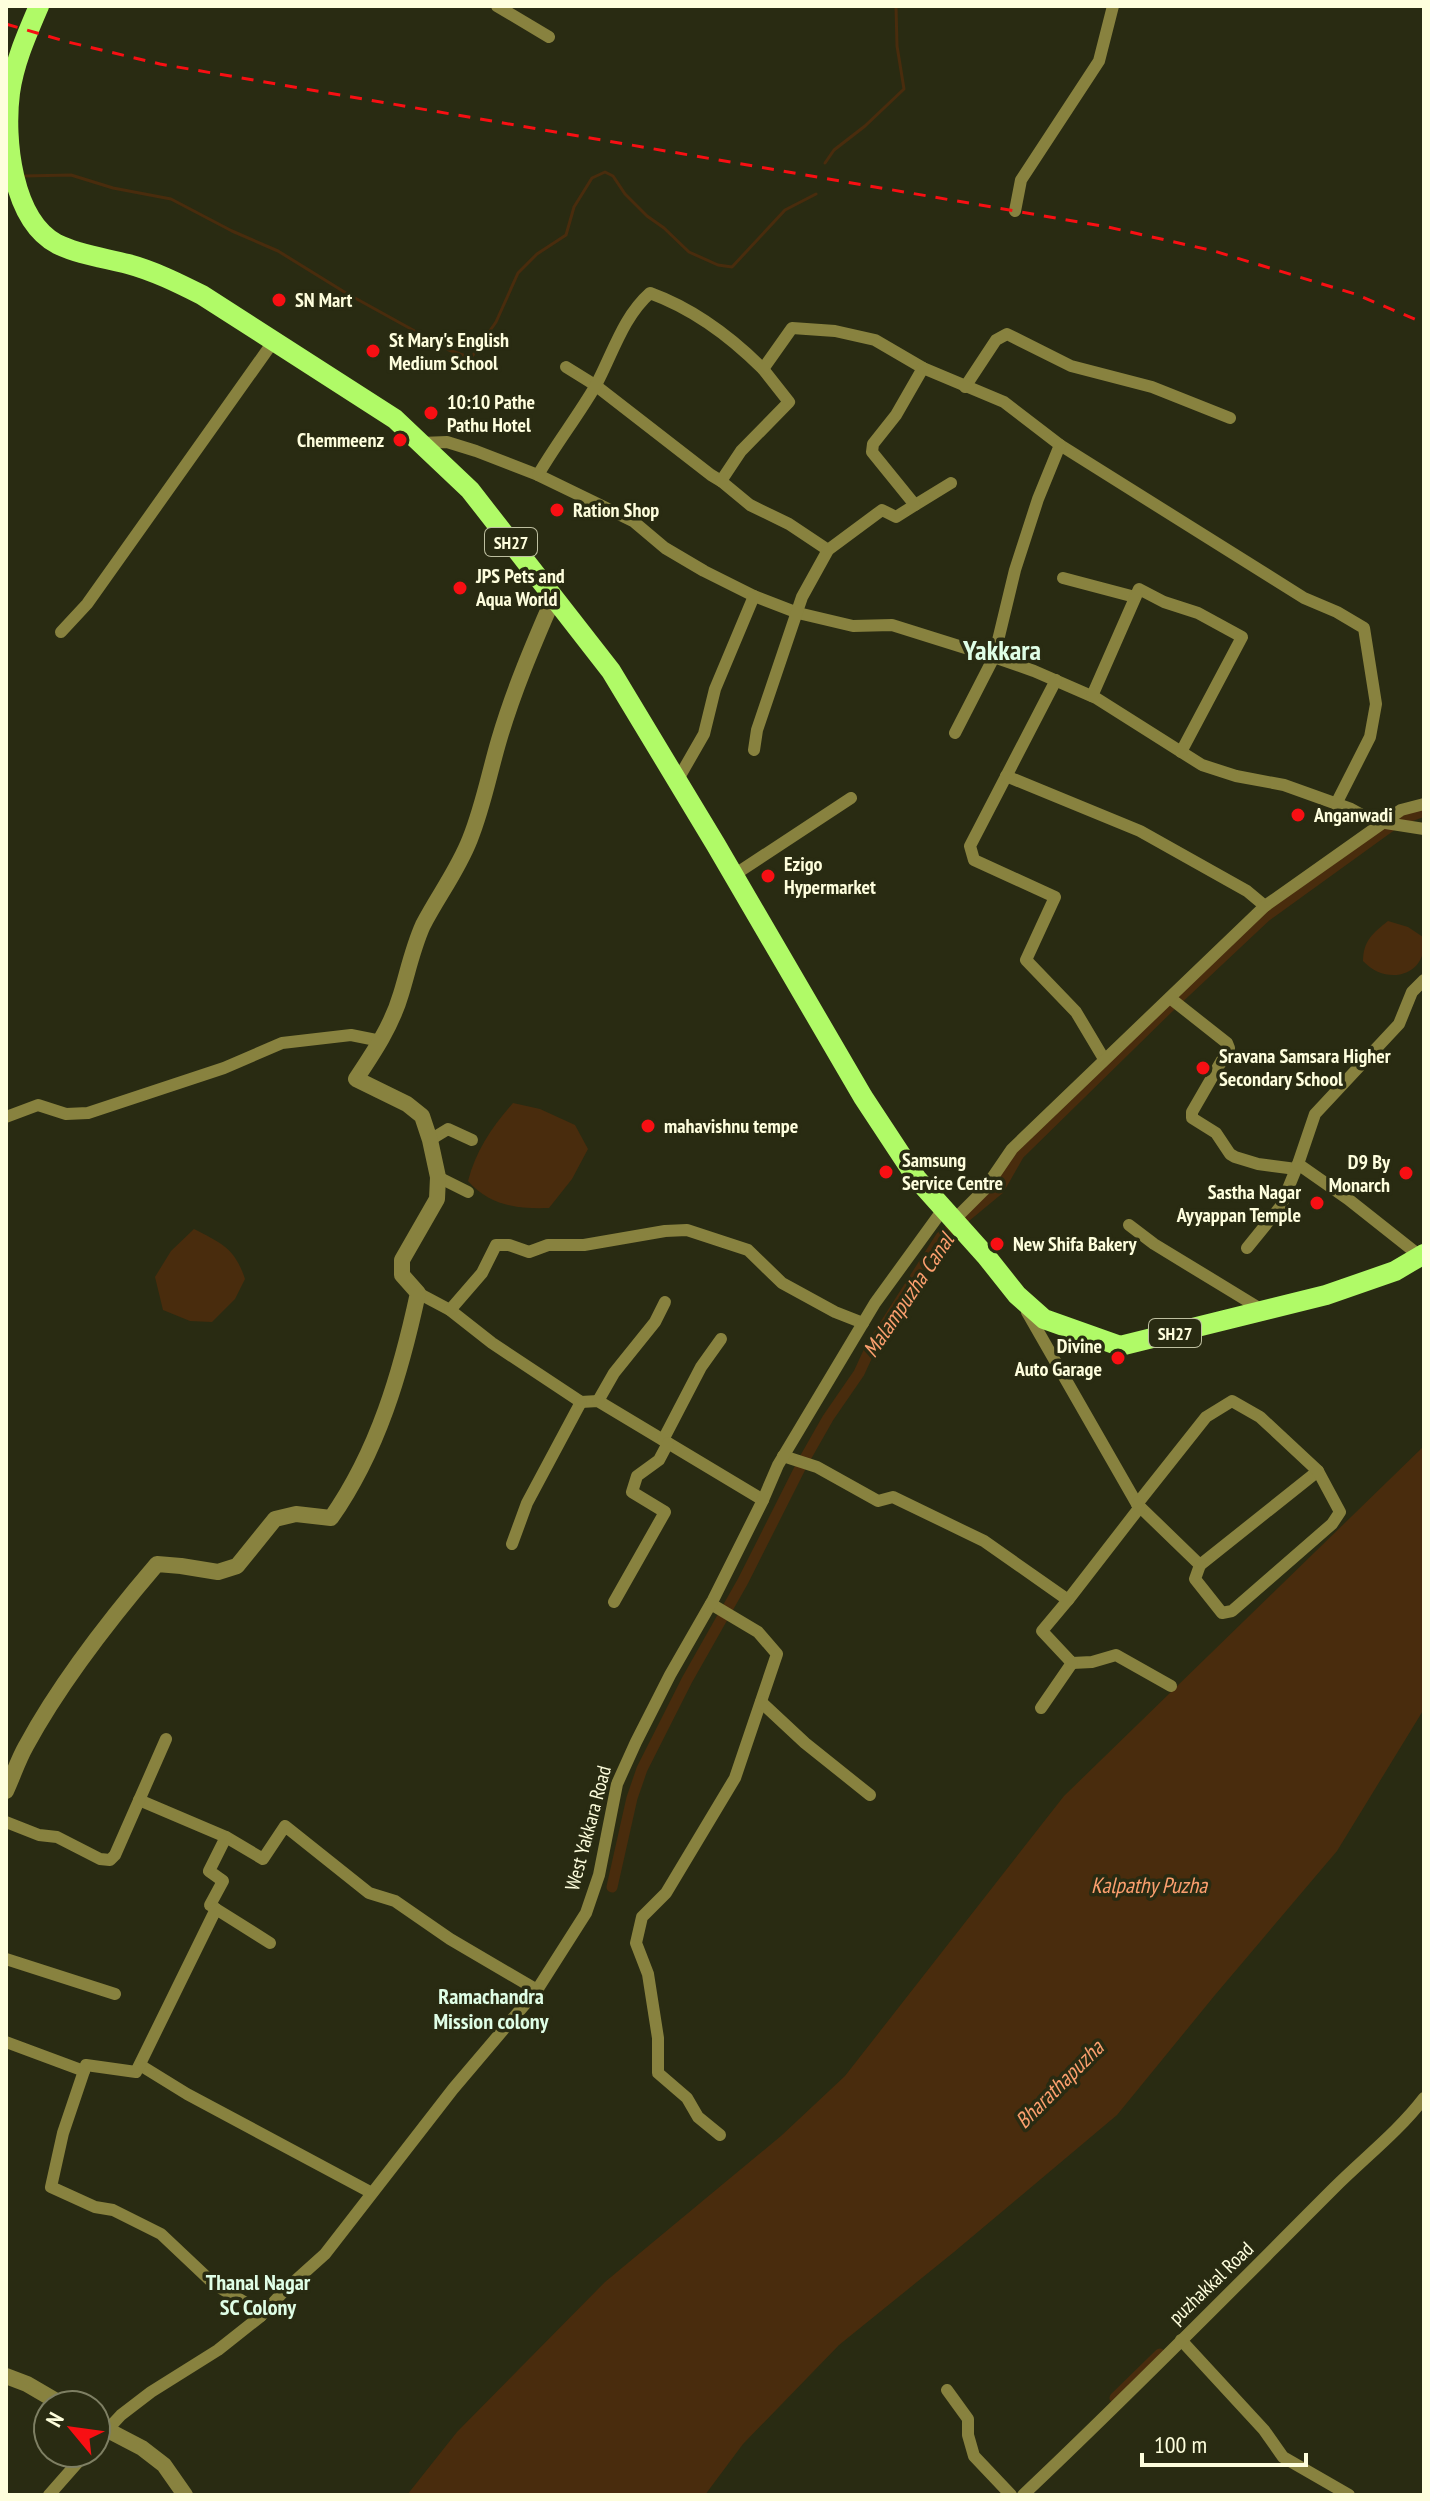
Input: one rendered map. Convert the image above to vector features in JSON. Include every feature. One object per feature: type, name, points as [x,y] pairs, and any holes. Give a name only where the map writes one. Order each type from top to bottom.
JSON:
[{"type":"main road","name":"SH27","points":[[39,6],[20,52],[10,93],[8,145],[15,182],[37,226],[55,243],[80,253],[132,265],[202,295],[395,419],[470,490],[611,671],[863,1097],[917,1179],[1017,1295],[1044,1319],[1120,1346],[1326,1295],[1395,1271],[1422,1255]]},
{"type":"street","points":[[497,6],[549,37]]},
{"type":"street","points":[[1015,211],[1021,180],[1099,61],[1113,6]]},
{"type":"street","points":[[538,475],[595,385],[623,327],[639,302],[650,293],[667,299],[733,340],[763,369],[789,402],[741,451],[721,481]]},
{"type":"street","points":[[763,369],[792,328],[835,331],[875,340],[923,368],[1004,402],[1060,445],[1304,598],[1364,628],[1376,704],[1370,737],[1336,804]]},
{"type":"street","points":[[965,387],[996,340],[1007,334],[1071,366],[1152,387],[1230,418]]},
{"type":"street","points":[[61,632],[87,604],[273,342]]},
{"type":"street","points":[[566,367],[595,385],[750,505],[789,524],[828,550]]},
{"type":"street","points":[[915,505],[872,452],[873,444],[896,415],[923,368]]},
{"type":"street","points":[[421,443],[447,442],[538,475],[633,521],[665,548],[704,571],[754,596],[798,613],[853,626],[892,625],[994,657],[1092,696],[1202,765],[1236,776],[1284,785],[1373,821],[1424,829]]},
{"type":"street","points":[[955,733],[994,657],[1015,570],[1038,499],[1060,445]]},
{"type":"street","points":[[754,750],[757,730],[802,597],[828,550],[882,510],[896,517],[951,483]]},
{"type":"street","points":[[1063,578],[1135,597]]},
{"type":"street","points":[[1092,696],[1139,589],[1164,602],[1198,613],[1242,637],[1181,752]]},
{"type":"street","points":[[677,781],[704,734],[715,689],[754,596]]},
{"type":"street","points":[[553,599],[513,698],[484,802],[469,843],[423,925],[401,996],[381,1041],[356,1079],[407,1104],[422,1116],[430,1140],[438,1177],[437,1199],[402,1260],[402,1275],[418,1293],[450,1310],[492,1343],[581,1402],[598,1401],[763,1500]]},
{"type":"street","points":[[1056,680],[970,846],[974,860],[1055,897],[1026,960],[1076,1012],[1104,1059]]},
{"type":"street","points":[[1006,776],[1140,831],[1247,891],[1265,906]]},
{"type":"street","points":[[734,875],[851,798]]},
{"type":"street","name":"West Yakkara Road","points":[[112,2428],[151,2392],[218,2350],[261,2316],[325,2254],[453,2089],[537,1990],[586,1913],[599,1875],[617,1784],[670,1675],[721,1610],[783,1456],[863,1323],[953,1218],[984,1190],[1012,1149],[1265,906],[1391,824],[1401,810],[1424,804]]},
{"type":"street","points":[[1247,1248],[1281,1206],[1315,1114],[1399,1024],[1412,992],[1424,980]]},
{"type":"street","points":[[1170,998],[1227,1043],[1229,1048],[1192,1112],[1192,1118],[1216,1133],[1235,1157],[1258,1164],[1297,1166],[1348,1199],[1422,1255]]},
{"type":"street","points":[[6,1117],[38,1105],[66,1114],[88,1113],[224,1068],[282,1043],[351,1035],[381,1041]]},
{"type":"street","points":[[430,1140],[448,1129],[472,1140]]},
{"type":"street","points":[[438,1177],[468,1192]]},
{"type":"street","points":[[1129,1225],[1154,1244],[1264,1311]]},
{"type":"street","points":[[450,1310],[482,1273],[496,1245],[509,1245],[529,1252],[548,1245],[584,1245],[687,1230],[748,1250],[782,1283],[835,1312],[863,1323]]},
{"type":"street","points":[[6,1791],[24,1748],[49,1705],[157,1564],[218,1572],[237,1566],[275,1519],[296,1514],[331,1518],[363,1466],[399,1376],[418,1293]]},
{"type":"street","points":[[1017,1295],[1138,1505],[1200,1565]]},
{"type":"street","points":[[598,1401],[614,1373],[655,1322],[665,1302]]},
{"type":"street","points":[[614,1602],[665,1512],[632,1492],[637,1476],[659,1460],[701,1367],[721,1339]]},
{"type":"street","points":[[1171,1686],[1116,1655],[1092,1662],[1072,1663],[1042,1631],[1206,1417],[1232,1401],[1260,1417],[1318,1471],[1340,1512],[1332,1524],[1232,1611],[1222,1613],[1195,1579],[1200,1565],[1318,1471]]},
{"type":"street","points":[[512,1544],[527,1503],[581,1402]]},
{"type":"street","points":[[783,1456],[817,1467],[878,1501],[893,1497],[984,1541],[1068,1600]]},
{"type":"street","points":[[720,2135],[698,2117],[687,2098],[658,2073],[658,2038],[648,1974],[636,1943],[642,1917],[666,1893],[735,1778],[777,1654],[758,1632],[721,1610]]},
{"type":"street","points":[[1041,1708],[1072,1663]]},
{"type":"street","points":[[761,1702],[805,1743],[870,1795]]},
{"type":"street","points":[[6,1822],[39,1835],[57,1837],[100,1859],[110,1860],[115,1855],[166,1739]]},
{"type":"street","points":[[139,1800],[226,1837],[263,1859],[285,1826],[369,1893],[395,1901],[450,1939],[537,1990]]},
{"type":"street","points":[[226,1837],[209,1871],[223,1881],[210,1905],[270,1943]]},
{"type":"street","points":[[216,1909],[136,2072],[86,2065],[63,2133],[51,2187],[95,2207],[113,2210],[161,2234],[214,2284],[261,2316]]},
{"type":"street","points":[[6,1959],[115,1994]]},
{"type":"street","points":[[6,2042],[84,2071]]},
{"type":"street","points":[[140,2065],[187,2094],[372,2193]]},
{"type":"street","name":"puzhakkal Road","points":[[1023,2495],[1334,2187],[1407,2120],[1424,2098]]},
{"type":"street","points":[[1181,2340],[1264,2430],[1283,2457],[1349,2495]]},
{"type":"street","points":[[6,2376],[36,2389]]},
{"type":"street","points":[[947,2390],[968,2419],[968,2435],[974,2456],[1008,2492]]},
{"type":"street","points":[[112,2436],[142,2448],[164,2465],[185,2495]]},
{"type":"street","points":[[49,2495],[72,2469]]},
{"type":"water","points":[[1388,921],[1408,927],[1423,937],[1420,960],[1405,973],[1384,974],[1363,961],[1370,938]]},
{"type":"water","points":[[513,1103],[540,1109],[575,1125],[588,1149],[572,1179],[549,1208],[526,1208],[495,1201],[468,1181],[486,1139]]},
{"type":"water","points":[[194,1229],[232,1253],[245,1279],[235,1299],[212,1322],[190,1321],[163,1310],[155,1277],[171,1251]]},
{"type":"water","name":"Kalpathy Puzha","points":[[1424,1446],[1424,1709],[1337,1851],[1117,2115],[839,2345],[743,2444],[705,2495],[407,2495],[457,2432],[605,2282],[781,2136],[845,2076],[1064,1796]]},
{"type":"waterway","points":[[825,163],[834,150],[904,89],[897,46],[896,6]]},
{"type":"waterway","points":[[24,176],[71,175],[113,188],[171,199],[278,251],[346,293],[449,350],[471,358],[496,322],[518,273],[537,254],[566,235],[574,207],[592,178],[605,172],[613,176],[625,194],[689,252],[718,265],[732,267],[785,210],[816,194]]},
{"type":"waterway","name":"Malampuzha Canal","points":[[612,1887],[632,1798],[642,1769],[687,1680],[828,1418],[859,1373],[871,1347],[941,1237],[999,1189],[1019,1154],[1266,916],[1399,820],[1424,811]]},
{"type":"waterway","points":[[1115,2398],[1160,2354]]},
{"type":"railway","points":[[6,24],[160,64],[1108,227],[1214,251],[1355,294],[1424,323]]},
{"type":"place","name":"SN Mart","points":[[279,300]]},
{"type":"place","name":"St Mary's English Medium School","points":[[373,351]]},
{"type":"place","name":"10:10 Pathe Pathu Hotel","points":[[431,413]]},
{"type":"place","name":"Chemmeenz","points":[[400,440]]},
{"type":"place","name":"Ration Shop","points":[[557,510]]},
{"type":"place","name":"JPS Pets and Aqua World","points":[[460,588]]},
{"type":"place","name":"Anganwadi","points":[[1298,815]]},
{"type":"place","name":"Ezigo Hypermarket","points":[[768,876]]},
{"type":"place","name":"Sravana Samsara Higher Secondary School","points":[[1203,1068]]},
{"type":"place","name":"mahavishnu tempe","points":[[648,1126]]},
{"type":"place","name":"Samsung Service Centre","points":[[886,1172]]},
{"type":"place","name":"D9 By Monarch","points":[[1406,1173]]},
{"type":"place","name":"Sastha Nagar Ayyappan Temple","points":[[1317,1203]]},
{"type":"place","name":"New Shifa Bakery","points":[[997,1244]]},
{"type":"place","name":"Divine Auto Garage","points":[[1118,1358]]},
{"type":"district","name":"Yakkara","points":[[1002,649]]},
{"type":"district","name":"Ramachandra Mission colony","points":[[491,2008]]},
{"type":"district","name":"Thanal Nagar SC Colony","points":[[258,2294]]},
{"type":"water label","name":"Bharathapuzha","points":[[1059,2084]]}]
